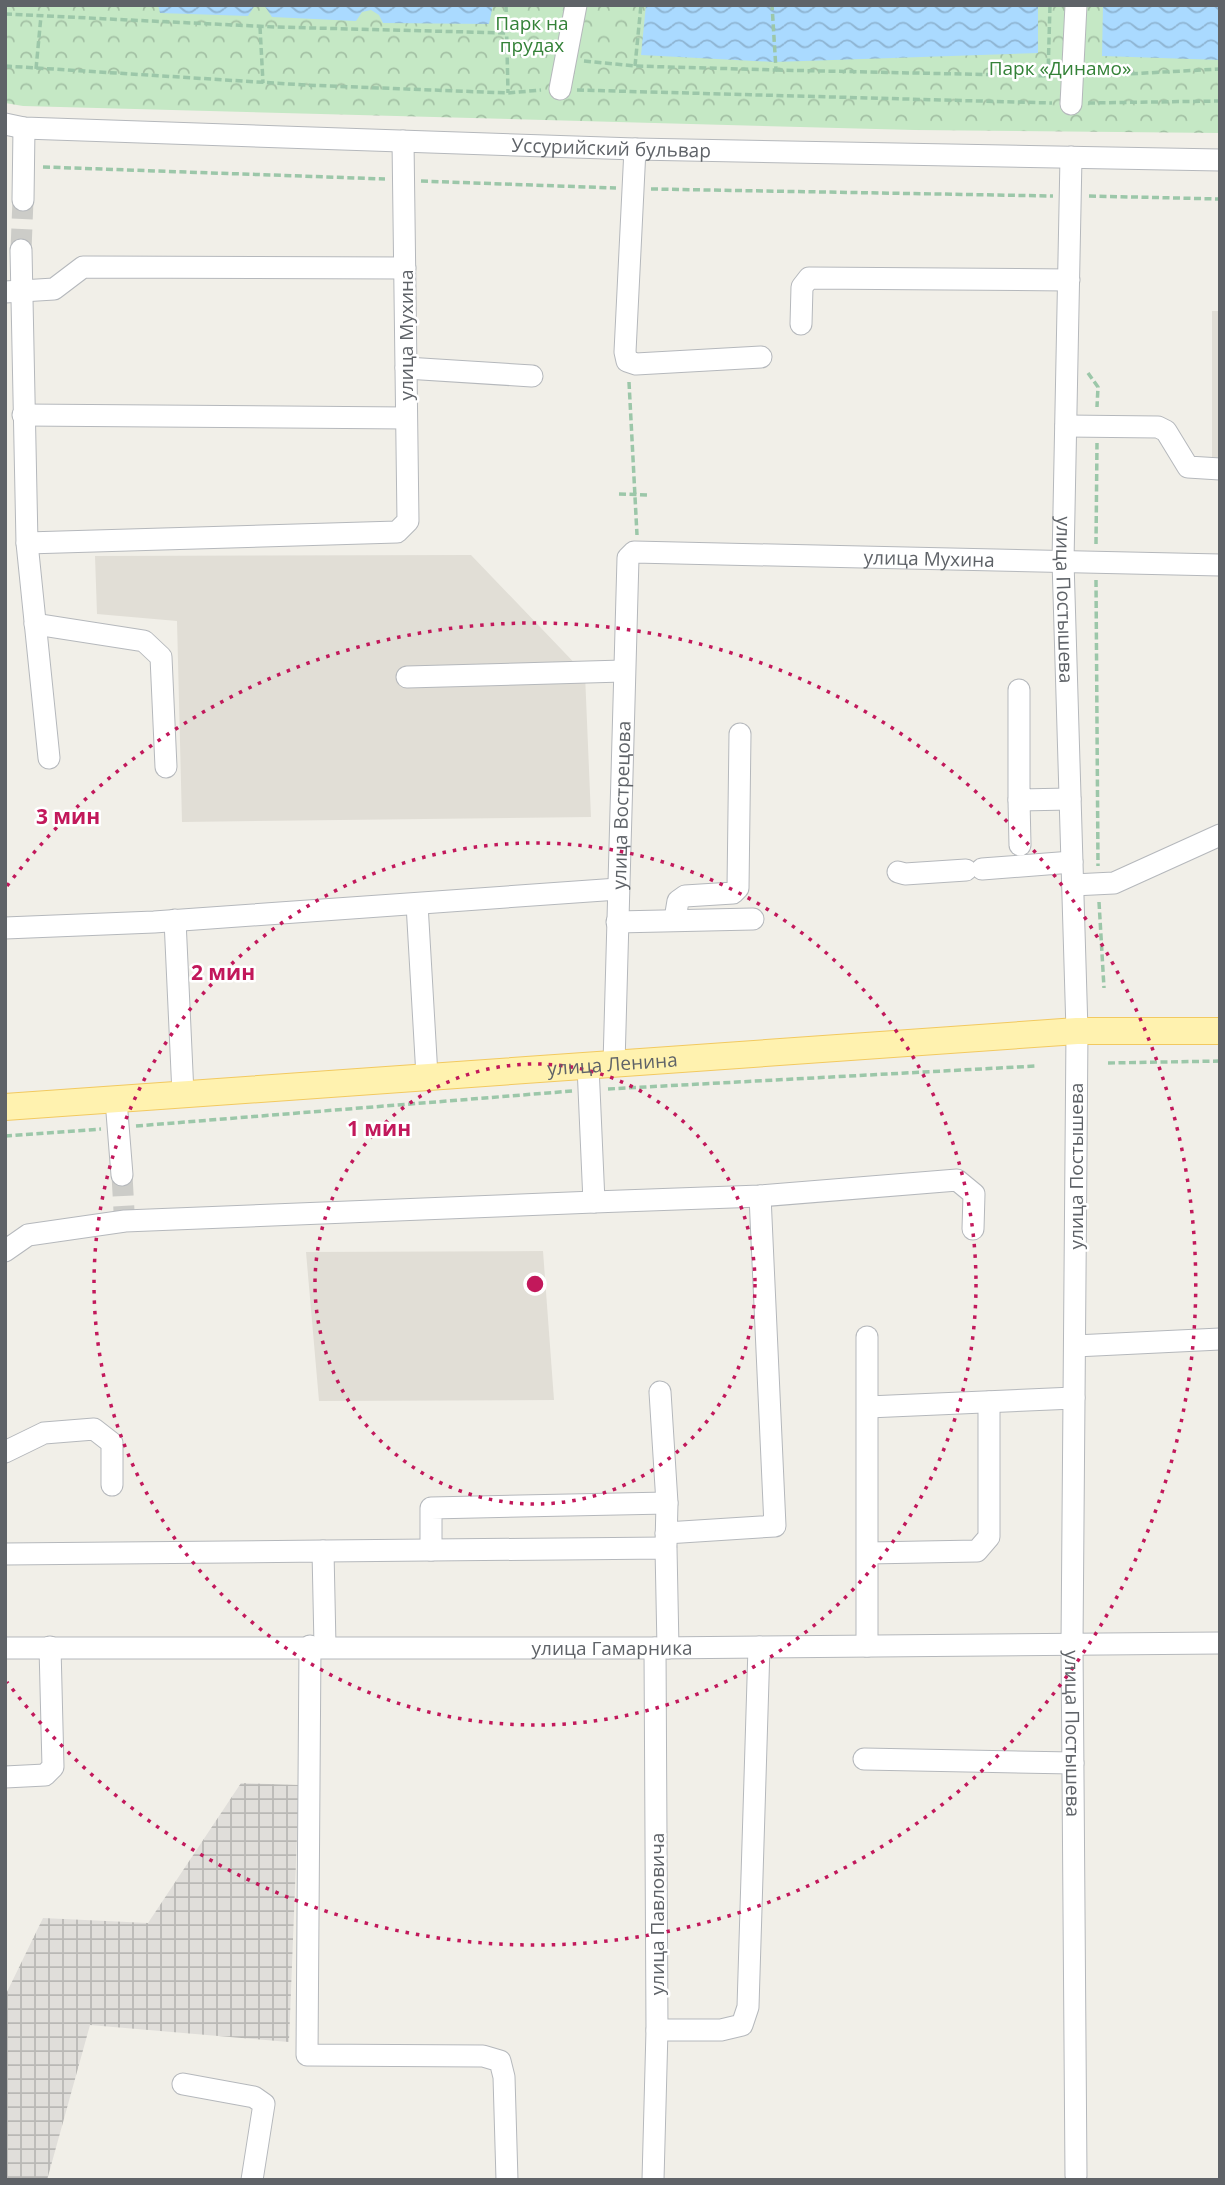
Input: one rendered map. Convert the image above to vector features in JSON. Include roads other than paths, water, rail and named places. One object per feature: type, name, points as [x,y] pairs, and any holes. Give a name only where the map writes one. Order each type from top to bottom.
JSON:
[{"type":"main road","name":"улица Ленина","points":[[5,1107],[427,1076],[589,1078],[614,1064],[1077,1031],[1220,1031]]},
{"type":"street","points":[[560,89],[576,5]]},
{"type":"street","points":[[1071,104],[1076,5]]},
{"type":"street","points":[[15,126],[23,200]]},
{"type":"street","name":"Уссурийский бульвар","points":[[15,126],[635,149],[1220,160]]},
{"type":"street","name":"улица Мухина","points":[[27,543],[397,532],[405,528],[408,521],[402,141]]},
{"type":"street","points":[[635,149],[625,352],[627,361],[636,364],[761,357]]},
{"type":"street","name":"улица Постышева","points":[[1071,157],[1063,561],[1077,1031],[1072,1644],[1076,2176]]},
{"type":"street","points":[[21,250],[13,292],[13,318],[23,415],[27,543],[49,758]]},
{"type":"street","points":[[13,292],[54,289],[83,267],[405,268]]},
{"type":"street","points":[[801,324],[802,287],[809,278],[1069,280]]},
{"type":"street","points":[[406,368],[532,376]]},
{"type":"street","points":[[23,415],[406,418]]},
{"type":"street","points":[[1066,426],[1158,427],[1166,431],[1188,467],[1220,469]]},
{"type":"street","name":"улица Мухина","points":[[638,551],[1220,565]]},
{"type":"street","name":"улица Вострецова","points":[[614,1064],[628,558],[638,551]]},
{"type":"street","points":[[35,624],[144,641],[161,657],[166,767]]},
{"type":"street","points":[[407,677],[623,671]]},
{"type":"street","points":[[1019,690],[1020,845]]},
{"type":"street","points":[[675,919],[678,901],[685,896],[733,893],[738,888],[740,734]]},
{"type":"street","points":[[1019,800],[1070,799]]},
{"type":"street","points":[[1073,885],[1114,883],[1220,835]]},
{"type":"street","points":[[898,872],[905,874],[1072,862]]},
{"type":"street","points":[[5,928],[176,920],[618,889]]},
{"type":"street","points":[[417,904],[427,1076]]},
{"type":"street","points":[[617,922],[753,919]]},
{"type":"street","points":[[176,920],[183,1094]]},
{"type":"street","points":[[589,1078],[594,1202]]},
{"type":"street","points":[[116,1100],[122,1175]]},
{"type":"street","points":[[5,1251],[28,1235],[124,1216],[760,1196],[957,1180],[974,1194],[973,1229]]},
{"type":"street","points":[[5,1554],[431,1550],[666,1541],[775,1526],[760,1196]]},
{"type":"street","points":[[867,1337],[867,1646]]},
{"type":"street","points":[[1075,1346],[1220,1339]]},
{"type":"street","name":"улица Павловича","points":[[653,2180],[667,1503],[660,1392]]},
{"type":"street","points":[[868,1407],[1074,1398]]},
{"type":"street","points":[[868,1553],[977,1550],[989,1537],[989,1402]]},
{"type":"street","points":[[5,1452],[44,1433],[94,1429],[112,1443],[112,1485]]},
{"type":"street","points":[[431,1550],[431,1508],[667,1503]]},
{"type":"street","points":[[323,1551],[307,2055],[483,2056],[500,2062],[504,2077],[507,2180]]},
{"type":"street","name":"улица Гамарника","points":[[5,1647],[662,1648],[1220,1643]]},
{"type":"street","points":[[5,1777],[46,1775],[53,1767],[50,1647]]},
{"type":"street","points":[[657,2030],[721,2030],[742,2025],[748,2007],[759,1647]]},
{"type":"street","points":[[864,1759],[1073,1763]]},
{"type":"street","points":[[183,2084],[254,2097],[264,2104],[252,2180]]},
{"type":"water","points":[[158,5],[255,5],[248,16],[160,13]]},
{"type":"water","points":[[264,5],[493,5],[489,24],[383,23],[379,15],[371,10],[362,12],[356,21],[272,17]]},
{"type":"water","points":[[646,5],[1038,5],[1038,53],[774,62],[641,55]]},
{"type":"water","points":[[1103,5],[1220,5],[1220,60],[1102,56]]},
{"type":"tunnel","points":[[21,250],[23,200]]},
{"type":"tunnel","points":[[122,1175],[124,1211]]},
{"type":"park label","name":"Парк на прудах","points":[[532,34]]},
{"type":"park label","name":"Парк «Динамо»","points":[[1060,68]]}]
